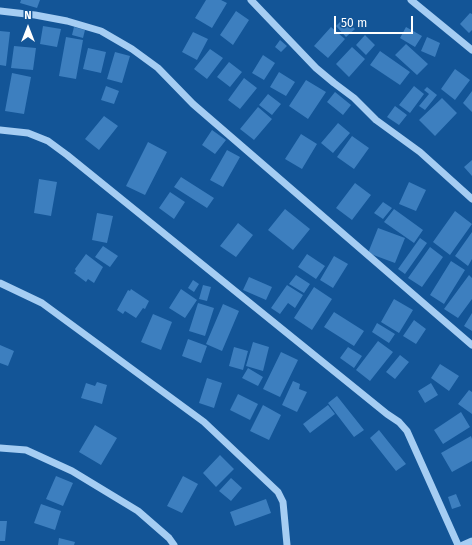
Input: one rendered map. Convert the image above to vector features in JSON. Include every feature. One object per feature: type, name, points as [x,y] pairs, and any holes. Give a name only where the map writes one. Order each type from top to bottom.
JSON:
[{"type":"street","points":[[251,0],[316,68],[354,98],[376,120],[420,152],[472,198]]},
{"type":"street","points":[[411,0],[472,50]]},
{"type":"street","points":[[0,11],[35,15],[67,21],[101,31],[132,49],[158,68],[193,104],[472,345]]},
{"type":"street","points":[[0,130],[28,133],[48,141],[399,422],[407,431],[458,545]]},
{"type":"street","points":[[0,283],[42,303],[204,422],[278,492],[283,502],[287,545]]},
{"type":"street","points":[[0,448],[26,450],[72,471],[138,511],[169,538],[174,545]]},
{"type":"street","points":[[463,545],[472,541]]},
{"type":"building","points":[[21,0],[40,0],[37,8],[20,3]]},
{"type":"building","points":[[206,0],[221,0],[227,3],[212,28],[195,18]]},
{"type":"building","points":[[236,11],[249,20],[233,45],[220,35]]},
{"type":"building","points":[[470,13],[472,14],[472,30],[469,33],[460,24]]},
{"type":"building","points":[[344,18],[355,29],[346,37],[336,26]]},
{"type":"building","points":[[43,26],[61,29],[57,47],[40,44]]},
{"type":"building","points":[[74,27],[85,30],[83,38],[72,35]]},
{"type":"building","points":[[331,27],[345,39],[328,58],[314,46]]},
{"type":"building","points":[[406,27],[422,36],[415,47],[400,38]]},
{"type":"building","points":[[0,31],[10,32],[6,66],[0,65]]},
{"type":"building","points":[[193,32],[208,39],[197,60],[182,52]]},
{"type":"building","points":[[365,35],[375,45],[366,55],[356,45]]},
{"type":"building","points":[[66,37],[83,40],[76,79],[59,76]]},
{"type":"building","points":[[427,37],[440,43],[435,57],[421,51]]},
{"type":"building","points":[[280,40],[287,46],[281,52],[275,47]]},
{"type":"building","points":[[406,44],[428,64],[417,75],[395,55]]},
{"type":"building","points":[[14,46],[36,48],[33,70],[11,68]]},
{"type":"building","points":[[352,47],[365,59],[349,77],[336,64]]},
{"type":"building","points":[[88,48],[106,52],[101,73],[83,69]]},
{"type":"building","points":[[210,49],[223,58],[207,79],[194,69]]},
{"type":"building","points":[[380,51],[410,72],[400,85],[370,65]]},
{"type":"building","points":[[115,52],[130,56],[122,83],[107,79]]},
{"type":"building","points":[[263,55],[275,63],[264,80],[252,73]]},
{"type":"building","points":[[229,62],[242,72],[230,87],[217,77]]},
{"type":"building","points":[[455,69],[470,80],[455,100],[441,89]]},
{"type":"building","points":[[279,72],[295,82],[286,96],[270,87]]},
{"type":"building","points":[[12,73],[31,77],[24,114],[5,111]]},
{"type":"building","points":[[244,78],[257,88],[240,109],[228,100]]},
{"type":"building","points":[[306,80],[326,92],[308,119],[289,106]]},
{"type":"building","points":[[106,86],[119,91],[114,104],[101,100]]},
{"type":"building","points":[[414,86],[424,94],[410,113],[399,105]]},
{"type":"building","points":[[427,87],[437,95],[425,110],[419,106],[429,94],[424,90]]},
{"type":"building","points":[[472,91],[472,112],[463,103]]},
{"type":"building","points":[[335,92],[351,105],[343,115],[327,102]]},
{"type":"building","points":[[268,94],[281,104],[272,115],[259,105]]},
{"type":"building","points":[[442,98],[457,113],[435,136],[419,120]]},
{"type":"building","points":[[395,106],[407,115],[399,125],[387,117]]},
{"type":"building","points":[[258,107],[272,119],[254,140],[240,129]]},
{"type":"building","points":[[104,116],[118,126],[99,150],[85,139]]},
{"type":"building","points":[[338,123],[350,133],[333,153],[321,143]]},
{"type":"building","points":[[212,130],[226,140],[215,154],[202,145]]},
{"type":"building","points":[[301,134],[317,144],[302,169],[285,159]]},
{"type":"building","points":[[352,136],[369,148],[354,169],[337,157]]},
{"type":"building","points":[[148,142],[167,152],[145,195],[126,186]]},
{"type":"building","points":[[227,150],[240,157],[223,187],[210,180]]},
{"type":"building","points":[[472,160],[472,176],[464,167]]},
{"type":"building","points":[[181,177],[214,198],[207,208],[174,187]]},
{"type":"building","points":[[39,179],[57,182],[51,216],[34,213]]},
{"type":"building","points":[[409,182],[426,190],[416,211],[399,204]]},
{"type":"building","points":[[355,183],[371,195],[352,220],[336,208]]},
{"type":"building","points":[[170,192],[185,202],[174,219],[159,208]]},
{"type":"building","points":[[383,202],[392,208],[383,219],[374,213]]},
{"type":"building","points":[[285,209],[310,229],[293,250],[268,230]]},
{"type":"building","points":[[394,209],[423,230],[414,243],[384,222]]},
{"type":"building","points":[[455,211],[472,224],[450,255],[433,242]]},
{"type":"building","points":[[97,213],[113,216],[107,243],[92,240]]},
{"type":"building","points":[[238,223],[253,235],[236,257],[220,246]]},
{"type":"building","points":[[378,228],[405,238],[395,263],[368,253]]},
{"type":"building","points":[[472,232],[472,259],[468,266],[455,256]]},
{"type":"building","points":[[420,238],[427,243],[405,274],[398,269]]},
{"type":"building","points":[[103,246],[118,256],[110,267],[95,257]]},
{"type":"building","points":[[430,247],[443,257],[422,287],[408,278]]},
{"type":"building","points":[[86,254],[103,267],[94,283],[88,279],[86,282],[74,273],[76,271],[75,269]]},
{"type":"building","points":[[307,254],[325,266],[316,279],[298,267]]},
{"type":"building","points":[[334,256],[348,264],[333,288],[320,280]]},
{"type":"building","points":[[451,261],[465,270],[444,304],[430,295]]},
{"type":"building","points":[[296,275],[310,284],[304,293],[289,284]]},
{"type":"building","points":[[469,275],[472,278],[472,299],[458,318],[444,309]]},
{"type":"building","points":[[249,277],[272,287],[266,300],[243,290]]},
{"type":"building","points":[[193,280],[199,284],[194,292],[188,288]]},
{"type":"building","points":[[203,285],[211,287],[207,301],[199,299]]},
{"type":"building","points":[[287,285],[303,295],[295,308],[288,303],[280,314],[271,308]]},
{"type":"building","points":[[314,287],[332,299],[312,330],[294,318]]},
{"type":"building","points":[[131,289],[149,301],[145,309],[143,308],[136,318],[125,311],[123,314],[117,310],[128,290],[130,291]]},
{"type":"building","points":[[181,289],[197,300],[185,318],[169,308]]},
{"type":"building","points":[[394,299],[413,310],[399,333],[381,322]]},
{"type":"building","points":[[198,303],[214,308],[205,336],[189,331]]},
{"type":"building","points":[[223,304],[239,311],[222,351],[206,344]]},
{"type":"building","points":[[334,312],[364,331],[354,346],[324,327]]},
{"type":"building","points":[[472,313],[472,331],[464,326]]},
{"type":"building","points":[[153,314],[172,322],[161,350],[141,342]]},
{"type":"building","points":[[414,320],[426,329],[416,344],[403,336]]},
{"type":"building","points":[[377,323],[395,334],[389,343],[372,332]]},
{"type":"building","points":[[188,339],[207,346],[201,363],[182,356]]},
{"type":"building","points":[[378,341],[393,352],[370,381],[356,370]]},
{"type":"building","points":[[253,342],[269,347],[263,371],[246,366]]},
{"type":"building","points":[[0,345],[14,351],[8,366],[0,363]]},
{"type":"building","points":[[234,347],[248,351],[243,370],[229,366]]},
{"type":"building","points":[[348,347],[362,356],[354,368],[340,358]]},
{"type":"building","points":[[281,352],[298,360],[280,397],[263,389]]},
{"type":"building","points":[[400,355],[409,362],[395,379],[386,372]]},
{"type":"building","points":[[440,364],[459,376],[449,391],[431,378]]},
{"type":"building","points":[[248,368],[263,377],[258,386],[242,378]]},
{"type":"building","points":[[207,378],[222,383],[214,408],[199,403]]},
{"type":"building","points":[[293,381],[300,384],[299,389],[307,392],[297,412],[282,405]]},
{"type":"building","points":[[97,382],[107,385],[102,404],[81,398],[86,383],[95,386]]},
{"type":"building","points":[[431,383],[438,395],[425,403],[418,391]]},
{"type":"building","points":[[469,390],[472,392],[472,414],[458,404]]},
{"type":"building","points":[[238,394],[258,404],[250,420],[230,410]]},
{"type":"building","points":[[337,396],[364,430],[354,437],[328,403]]},
{"type":"building","points":[[263,405],[281,415],[269,440],[250,431]]},
{"type":"building","points":[[328,405],[335,414],[310,433],[303,424]]},
{"type":"building","points":[[461,412],[470,427],[443,444],[434,430]]},
{"type":"building","points":[[95,425],[117,438],[101,465],[79,452]]},
{"type":"building","points":[[379,430],[406,464],[396,471],[370,438]]},
{"type":"building","points":[[471,436],[472,461],[452,472],[441,453]]},
{"type":"building","points":[[220,455],[234,469],[216,487],[203,473]]},
{"type":"building","points":[[56,476],[73,483],[63,506],[46,499]]},
{"type":"building","points":[[183,476],[198,484],[182,513],[167,506]]},
{"type":"building","points":[[231,478],[242,488],[231,501],[219,491]]},
{"type":"building","points":[[456,494],[461,506],[452,509],[448,497]]},
{"type":"building","points":[[266,499],[271,513],[235,526],[230,512]]},
{"type":"building","points":[[41,504],[61,511],[55,530],[34,523]]},
{"type":"building","points":[[0,521],[7,521],[5,541],[0,541]]},
{"type":"building","points":[[59,538],[75,542],[74,545],[58,545]]}]
